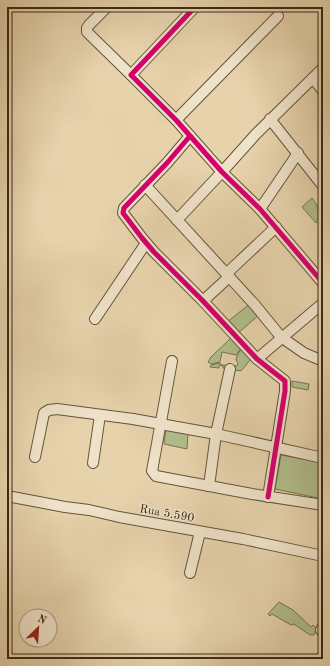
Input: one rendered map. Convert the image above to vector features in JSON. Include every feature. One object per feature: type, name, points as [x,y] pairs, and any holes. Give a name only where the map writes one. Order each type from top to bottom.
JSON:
[{"type":"street","points":[[107,7],[89,25],[87,32],[176,120],[222,172],[260,209],[323,283]]},
{"type":"street","points":[[130,75],[195,7]]},
{"type":"street","points":[[176,120],[278,16]]},
{"type":"street","points":[[177,220],[270,119],[323,68]]},
{"type":"street","points":[[313,78],[323,91]]},
{"type":"street","points":[[270,119],[323,186]]},
{"type":"street","points":[[190,136],[167,163],[124,208],[123,213],[146,243],[257,359],[285,381],[285,391],[268,497]]},
{"type":"street","points":[[260,209],[298,153]]},
{"type":"street","points":[[145,186],[255,305],[282,338],[304,353],[323,361]]},
{"type":"street","points":[[203,301],[276,227]]},
{"type":"street","points":[[95,319],[146,243]]},
{"type":"street","points":[[257,359],[323,303]]},
{"type":"street","points":[[172,361],[152,471],[153,475],[268,497],[323,505]]},
{"type":"street","points":[[209,486],[216,434],[230,370]]},
{"type":"street","points":[[35,457],[44,413],[49,410],[57,409],[216,434],[276,449],[323,458]]},
{"type":"street","points":[[93,463],[100,415]]},
{"type":"street","name":"Rua 5.590","points":[[7,496],[243,539],[323,556]]},
{"type":"street","points":[[190,573],[200,532]]},
{"type":"street","points":[[323,626],[321,630],[323,632]]},
{"type":"green space","points":[[312,198],[318,210],[318,220],[316,223],[302,207]]},
{"type":"green space","points":[[251,303],[259,315],[237,334],[227,322]]},
{"type":"green space","points":[[231,338],[241,348],[236,355],[222,352],[220,362],[211,364],[208,362],[211,357]]},
{"type":"green space","points":[[241,349],[251,359],[241,371],[223,368],[223,366],[219,365],[219,368],[210,367],[211,365],[220,363],[222,365],[237,366],[238,363],[236,360]]},
{"type":"green space","points":[[292,381],[309,384],[308,390],[292,387]]},
{"type":"green space","points":[[166,428],[188,433],[187,449],[164,444]]},
{"type":"green space","points":[[281,455],[323,463],[323,499],[275,489]]},
{"type":"green space","points":[[279,602],[293,610],[311,627],[313,625],[317,629],[314,635],[310,635],[294,624],[291,625],[272,614],[270,616],[268,614]]},
{"type":"cycle path","points":[[195,7],[131,75],[176,120],[222,172],[260,209],[323,283]]},
{"type":"cycle path","points":[[190,136],[167,163],[124,208],[123,213],[154,252],[203,301],[257,359],[285,381],[285,391],[268,497]]}]
